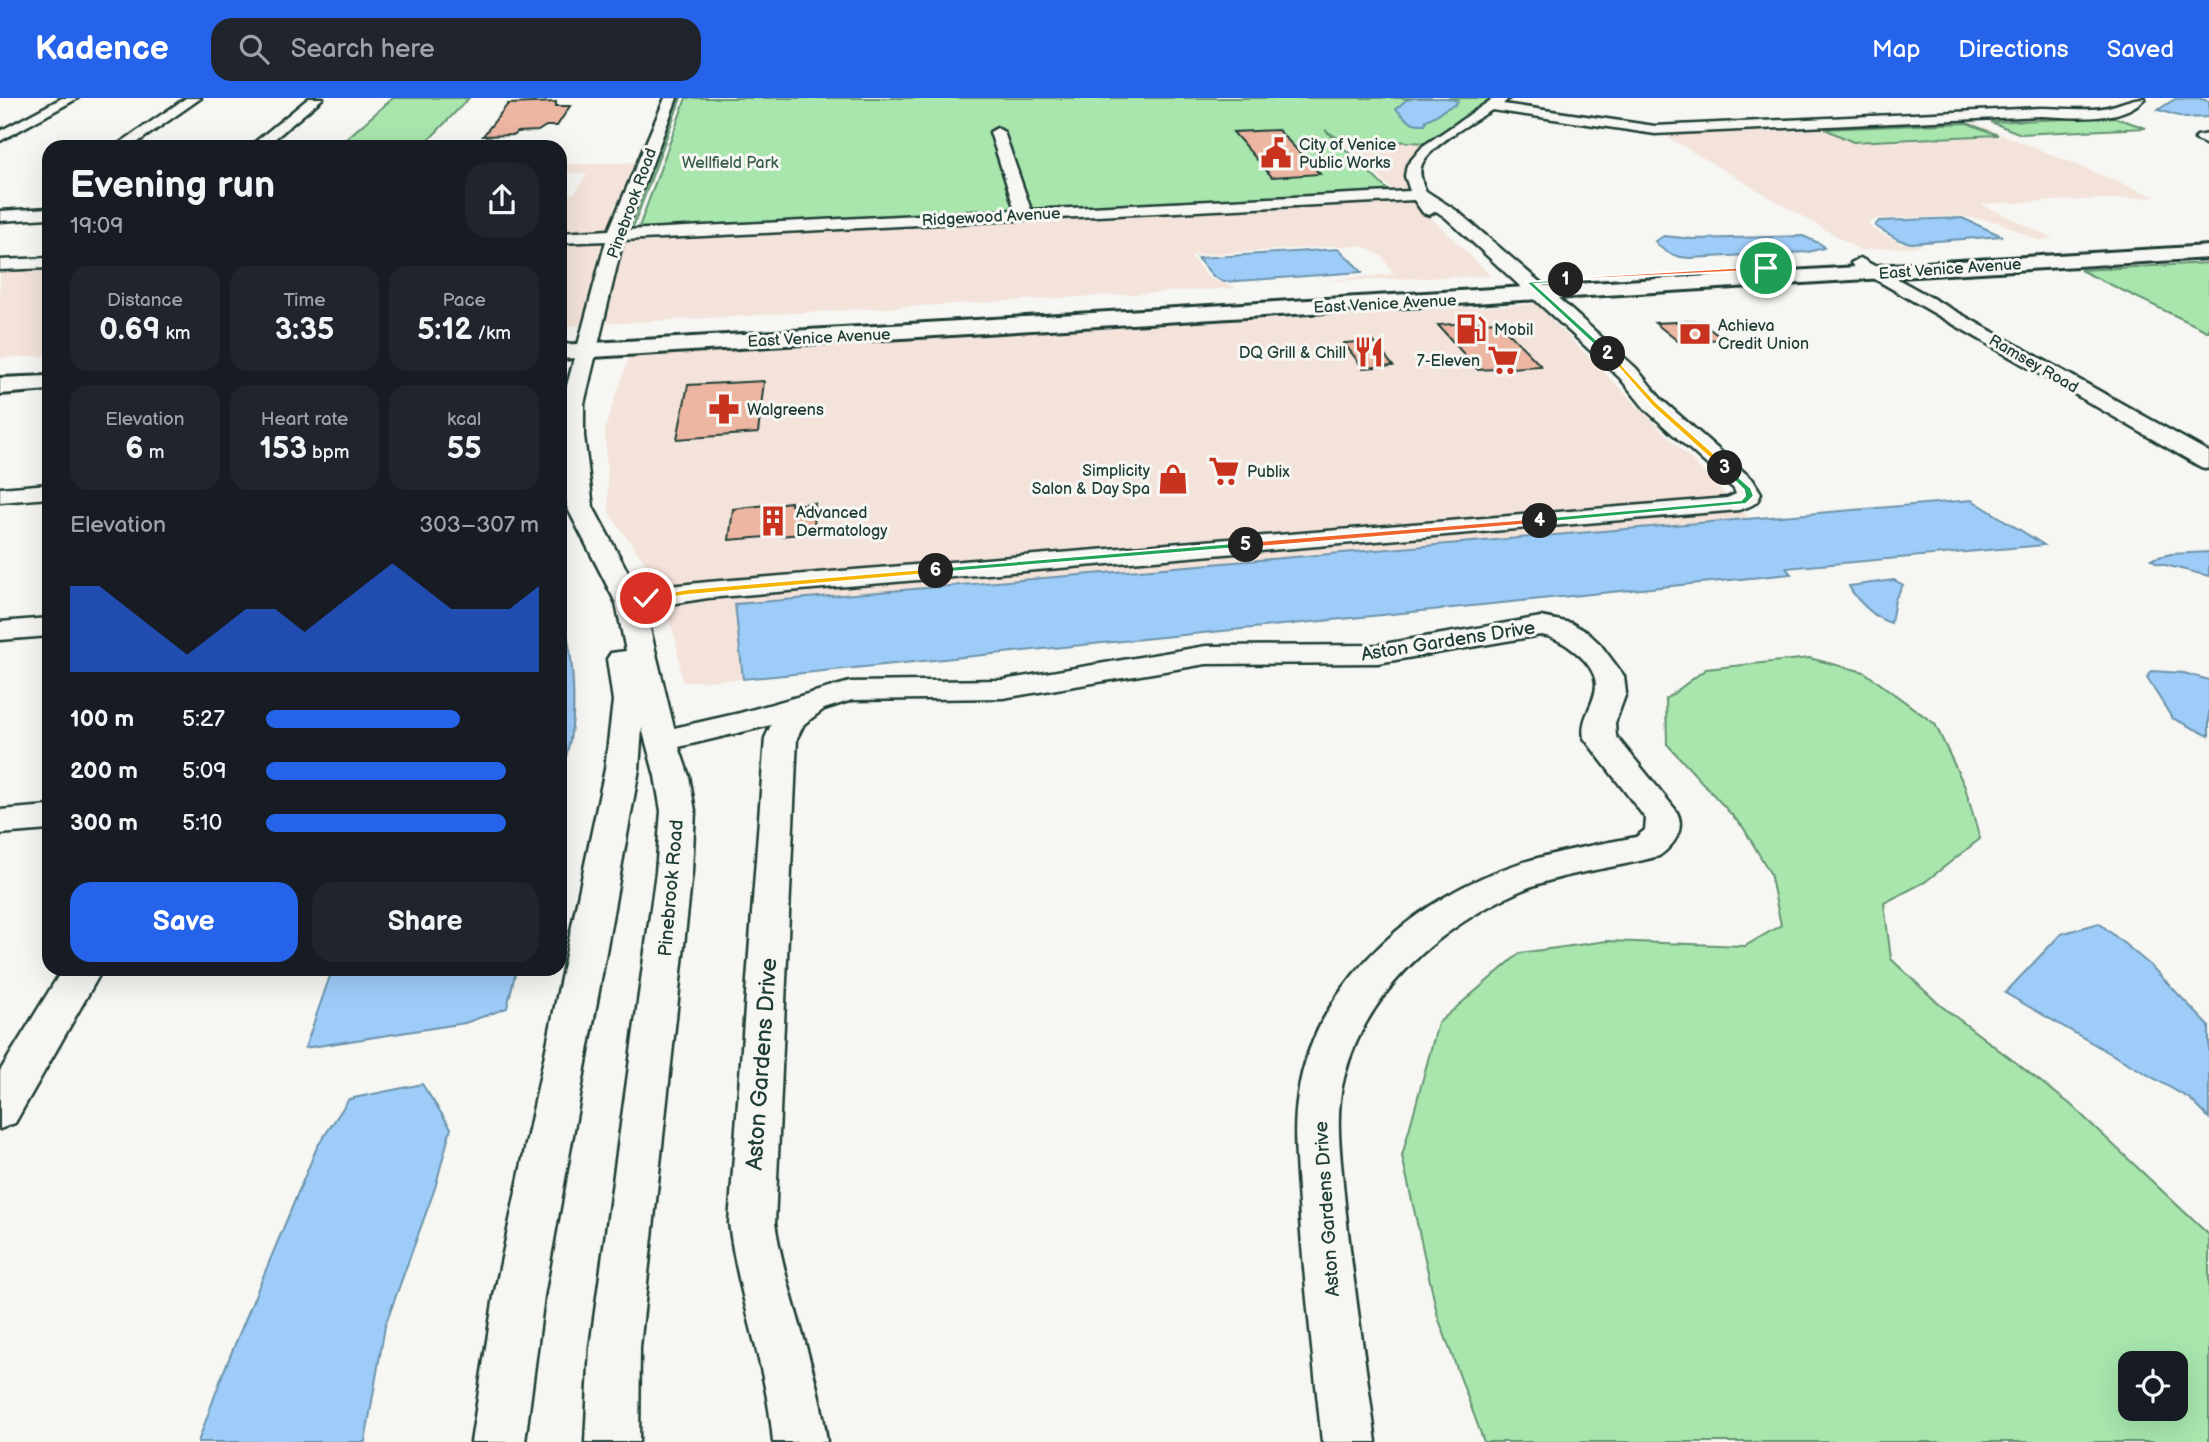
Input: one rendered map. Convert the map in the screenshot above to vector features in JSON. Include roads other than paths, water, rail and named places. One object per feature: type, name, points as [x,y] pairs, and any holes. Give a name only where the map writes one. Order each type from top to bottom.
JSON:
[{"type":"main road","name":"East Venice Avenue","points":[[567,350],[587,345],[1869,268],[2209,241]]},
{"type":"main road","name":"East Venice Avenue","points":[[1869,268],[2086,259],[2209,249]]},
{"type":"main road","name":"East Venice Avenue","points":[[567,341],[587,345],[918,331],[1077,314],[1196,306],[1228,300],[1525,289]]},
{"type":"main road","points":[[0,373],[42,370]]},
{"type":"main road","points":[[0,386],[42,383]]},
{"type":"street","points":[[0,127],[54,98]]},
{"type":"street","points":[[0,138],[72,98]]},
{"type":"street","points":[[132,140],[195,98]]},
{"type":"street","points":[[265,140],[317,98]]},
{"type":"street","name":"Pinebrook Road","points":[[567,431],[615,235],[671,98]]},
{"type":"street","points":[[1545,98],[1543,102],[1551,109],[1632,122],[1642,121],[1651,114]]},
{"type":"street","points":[[2056,98],[2098,113]]},
{"type":"street","points":[[630,603],[688,592],[1738,504],[1747,499],[1749,493],[1744,485],[1654,405],[1639,387],[1611,371],[1525,289],[1443,226],[1425,205],[1413,178],[1416,160],[1430,146],[1497,102],[1656,130],[2032,113],[2098,113],[2126,108],[2139,98]]},
{"type":"street","points":[[18,118],[37,117]]},
{"type":"street","points":[[997,132],[1025,215]]},
{"type":"street","name":"Ridgewood Avenue","points":[[567,238],[1422,195]]},
{"type":"street","points":[[19,215],[42,200]]},
{"type":"street","points":[[0,216],[42,214]]},
{"type":"street","points":[[0,265],[42,263]]},
{"type":"street","name":"Ramsey Road","points":[[1869,268],[2209,462]]},
{"type":"street","name":"Pinebrook Road","points":[[567,377],[571,366],[587,345]]},
{"type":"street","name":"Pinebrook Road","points":[[567,441],[580,507],[630,603],[675,792],[677,839],[615,1347],[612,1442]]},
{"type":"street","points":[[0,495],[42,492]]},
{"type":"street","points":[[498,1442],[519,1296],[628,732],[629,701],[620,646],[607,602],[567,525]]},
{"type":"street","name":"Aston Gardens Drive","points":[[800,1442],[789,1368],[760,1277],[752,1223],[763,730],[783,731],[795,714],[820,699],[859,691],[1003,689],[1206,655],[1398,652],[1541,626],[1558,628],[1573,634],[1588,647],[1609,676],[1612,687],[1596,728],[1606,748],[1663,817],[1664,828],[1658,840],[1646,847],[1538,872],[1478,896],[1404,947],[1372,977],[1354,1000],[1338,1029],[1327,1061],[1319,1099],[1318,1143],[1322,1211],[1349,1442]]},
{"type":"street","points":[[0,631],[42,628]]},
{"type":"street","points":[[661,741],[763,730]]},
{"type":"street","points":[[0,822],[42,819]]},
{"type":"street","points":[[2,1105],[78,976]]},
{"type":"water","points":[[1447,98],[1458,101],[1426,120],[1425,124],[1420,124],[1409,121],[1396,109],[1406,100]]},
{"type":"water","points":[[2197,98],[2209,101],[2209,117],[2185,118],[2158,110],[2175,99]]},
{"type":"water","points":[[1962,218],[2002,236],[1911,243],[1899,240],[1875,226],[1879,221]]},
{"type":"water","points":[[1664,236],[1693,239],[1803,236],[1824,248],[1808,252],[1689,258],[1662,249],[1655,241]]},
{"type":"water","points":[[1339,249],[1362,272],[1224,282],[1214,277],[1197,258]]},
{"type":"water","points":[[1972,500],[2044,545],[1786,568],[1791,574],[743,679],[735,604]]},
{"type":"water","points":[[2209,552],[2209,576],[2157,563],[2151,559],[2171,554]]},
{"type":"water","points":[[1894,580],[1903,585],[1895,599],[1891,623],[1879,618],[1867,608],[1849,586]]},
{"type":"water","points":[[567,636],[571,655],[573,706],[567,752]]},
{"type":"water","points":[[2151,671],[2184,673],[2209,680],[2209,736],[2172,718],[2147,678]]},
{"type":"water","points":[[2099,923],[2150,965],[2209,1026],[2209,1118],[2190,1099],[2005,993],[2061,934]]},
{"type":"water","points":[[330,976],[515,976],[507,1008],[465,1023],[305,1048]]},
{"type":"water","points":[[422,1084],[451,1128],[435,1188],[385,1326],[365,1442],[198,1442],[223,1373],[317,1147],[349,1099]]},
{"type":"place","name":"City of Venice Public Works","points":[[1276,153]]},
{"type":"place","name":"Mobil","points":[[1471,329]]},
{"type":"place","name":"Achieva Credit Union","points":[[1695,334]]},
{"type":"place","name":"DQ Grill & Chill","points":[[1369,352]]},
{"type":"place","name":"7-Eleven","points":[[1503,360]]},
{"type":"place","name":"Walgreens","points":[[724,409]]},
{"type":"place","name":"Publix","points":[[1224,471]]},
{"type":"place","name":"Simplicity Salon & Day Spa","points":[[1173,479]]},
{"type":"place","name":"Advanced Dermatology","points":[[773,521]]},
{"type":"park label","name":"Wellfield Park","points":[[730,162]]}]
